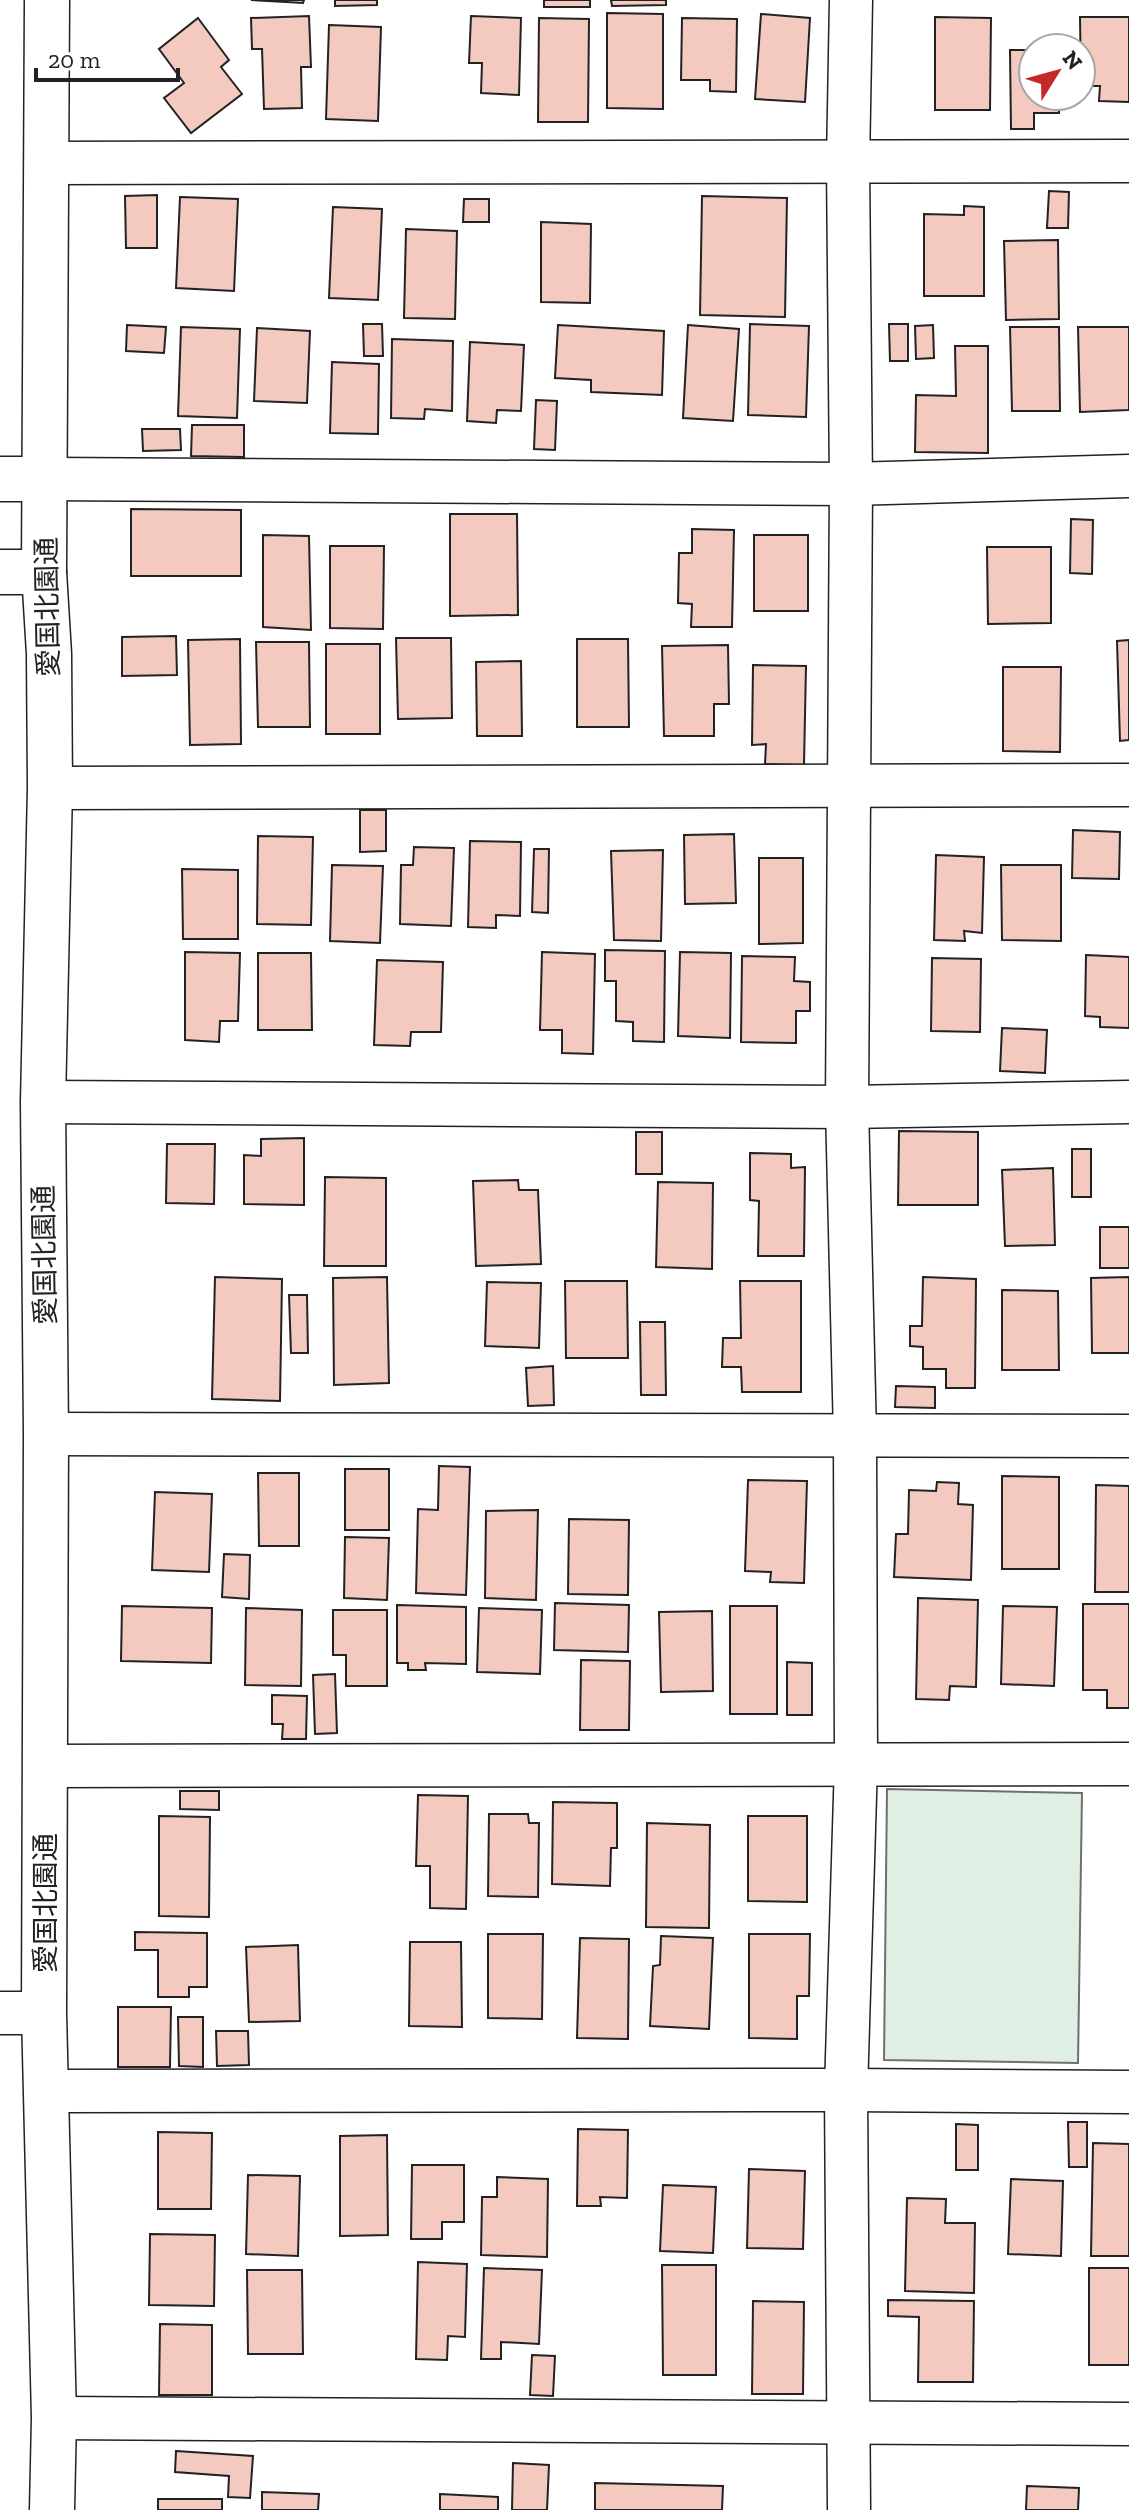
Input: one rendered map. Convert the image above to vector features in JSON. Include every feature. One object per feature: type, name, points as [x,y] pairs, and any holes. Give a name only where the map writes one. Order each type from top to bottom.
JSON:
[{"type":"street","name":"愛国北園通","points":[[47,0],[44,572],[49,654],[50,788],[43,1102],[46,1434],[44,2013],[54,2418],[52,2510]]},
{"type":"street","points":[[849,2510],[846,2090],[856,1763],[855,1436],[847,1107],[851,484],[848,163],[851,0]]},
{"type":"street","points":[[46,163],[1129,161]]},
{"type":"street","points":[[0,479],[851,484],[1129,476]]},
{"type":"street","points":[[0,572],[44,572]]},
{"type":"street","points":[[50,788],[1129,785]]},
{"type":"street","points":[[43,1102],[847,1107],[1129,1102]]},
{"type":"street","points":[[46,1434],[1129,1436]]},
{"type":"street","points":[[45,1766],[1129,1764]]},
{"type":"street","points":[[0,2013],[44,2013]]},
{"type":"street","points":[[47,2091],[1129,2092]]},
{"type":"street","points":[[54,2418],[1129,2424]]},
{"type":"green space","points":[[887,1789],[1082,1793],[1078,2063],[884,2060]]},
{"type":"building","points":[[251,0],[304,0],[303,3]]},
{"type":"building","points":[[335,0],[377,0],[377,5],[335,6]]},
{"type":"building","points":[[544,0],[590,0],[590,7],[544,7]]},
{"type":"building","points":[[611,0],[666,0],[666,5],[612,6]]},
{"type":"building","points":[[607,13],[663,14],[663,109],[607,108]]},
{"type":"building","points":[[761,14],[810,18],[805,102],[755,99]]},
{"type":"building","points":[[309,16],[311,67],[301,67],[302,108],[264,109],[262,49],[252,49],[251,18]]},
{"type":"building","points":[[471,16],[521,18],[519,95],[481,93],[482,63],[469,63]]},
{"type":"building","points":[[935,17],[991,18],[990,110],[935,110]]},
{"type":"building","points":[[1080,17],[1129,17],[1129,102],[1099,101],[1097,32],[1080,32]]},
{"type":"building","points":[[198,18],[229,60],[221,67],[242,94],[191,133],[164,98],[184,83],[159,49]]},
{"type":"building","points":[[539,18],[589,19],[588,122],[538,122]]},
{"type":"building","points":[[682,18],[737,19],[736,92],[710,91],[710,80],[681,80]]},
{"type":"building","points":[[329,25],[381,27],[378,121],[326,119]]},
{"type":"building","points":[[1010,50],[1017,50],[1017,112],[1059,113],[1034,113],[1034,129],[1011,129]]},
{"type":"building","points":[[1049,191],[1069,192],[1068,228],[1047,228]]},
{"type":"building","points":[[157,195],[157,248],[126,248],[125,196]]},
{"type":"building","points":[[702,196],[787,198],[785,317],[700,315]]},
{"type":"building","points":[[180,197],[238,199],[234,291],[176,288]]},
{"type":"building","points":[[464,199],[489,199],[489,222],[463,222]]},
{"type":"building","points":[[964,206],[984,207],[984,296],[924,296],[924,214],[964,215]]},
{"type":"building","points":[[333,207],[382,209],[378,300],[329,298]]},
{"type":"building","points":[[541,222],[591,224],[590,303],[541,302]]},
{"type":"building","points":[[406,229],[457,231],[455,319],[404,318]]},
{"type":"building","points":[[1058,240],[1059,319],[1006,320],[1004,241]]},
{"type":"building","points":[[363,324],[382,324],[383,356],[364,356]]},
{"type":"building","points":[[750,324],[809,326],[806,417],[748,415]]},
{"type":"building","points":[[889,324],[908,324],[908,361],[890,361]]},
{"type":"building","points":[[127,325],[166,327],[164,353],[126,351]]},
{"type":"building","points":[[558,325],[664,331],[662,395],[591,392],[591,380],[555,378]]},
{"type":"building","points":[[688,325],[739,329],[733,421],[683,418]]},
{"type":"building","points":[[933,325],[934,358],[916,359],[915,326]]},
{"type":"building","points":[[181,327],[240,329],[237,418],[178,416]]},
{"type":"building","points":[[1010,327],[1059,327],[1060,411],[1012,411]]},
{"type":"building","points":[[1078,327],[1129,327],[1129,410],[1080,412]]},
{"type":"building","points":[[257,328],[310,331],[307,403],[254,401]]},
{"type":"building","points":[[392,339],[453,341],[452,411],[425,409],[424,419],[391,418]]},
{"type":"building","points":[[470,342],[524,345],[521,411],[497,410],[496,423],[467,421]]},
{"type":"building","points":[[955,346],[988,346],[988,453],[915,452],[916,395],[956,396]]},
{"type":"building","points":[[332,362],[379,364],[378,434],[330,433]]},
{"type":"building","points":[[536,400],[557,401],[555,450],[534,449]]},
{"type":"building","points":[[192,425],[244,425],[244,457],[191,456]]},
{"type":"building","points":[[142,429],[180,429],[181,450],[143,451]]},
{"type":"building","points":[[131,509],[241,510],[241,576],[131,576]]},
{"type":"building","points":[[450,514],[517,514],[518,615],[450,616]]},
{"type":"building","points":[[1071,519],[1093,520],[1092,574],[1070,573]]},
{"type":"building","points":[[692,529],[734,530],[732,627],[691,627],[692,604],[678,603],[679,553],[692,553]]},
{"type":"building","points":[[263,535],[309,536],[311,630],[263,627]]},
{"type":"building","points":[[754,535],[808,535],[808,611],[754,611]]},
{"type":"building","points":[[330,546],[384,546],[383,629],[330,628]]},
{"type":"building","points":[[987,547],[1051,547],[1051,623],[988,624]]},
{"type":"building","points":[[176,636],[177,675],[122,676],[122,637]]},
{"type":"building","points":[[396,638],[451,638],[452,718],[398,719]]},
{"type":"building","points":[[240,639],[241,744],[190,745],[188,640]]},
{"type":"building","points":[[577,639],[628,639],[629,727],[577,727]]},
{"type":"building","points":[[1129,640],[1129,740],[1120,741],[1117,641]]},
{"type":"building","points":[[256,642],[309,642],[310,727],[258,727]]},
{"type":"building","points":[[326,644],[380,644],[380,734],[326,734]]},
{"type":"building","points":[[728,645],[729,704],[714,704],[714,736],[664,736],[662,646]]},
{"type":"building","points":[[521,661],[522,736],[477,736],[476,662]]},
{"type":"building","points":[[753,665],[806,666],[804,765],[765,764],[766,744],[752,745]]},
{"type":"building","points":[[1003,667],[1061,667],[1060,752],[1003,751]]},
{"type":"building","points":[[360,810],[386,810],[386,851],[360,852]]},
{"type":"building","points":[[1073,830],[1120,832],[1119,879],[1072,878]]},
{"type":"building","points":[[734,834],[736,903],[685,904],[684,835]]},
{"type":"building","points":[[258,836],[313,837],[311,925],[257,924]]},
{"type":"building","points":[[470,841],[521,842],[520,916],[496,915],[496,928],[468,927]]},
{"type":"building","points":[[414,847],[454,848],[451,926],[400,924],[401,865],[413,865]]},
{"type":"building","points":[[534,849],[549,849],[548,913],[532,912]]},
{"type":"building","points":[[663,850],[661,941],[614,940],[611,851]]},
{"type":"building","points":[[936,855],[984,857],[982,933],[964,931],[965,941],[934,940]]},
{"type":"building","points":[[759,858],[803,858],[803,943],[759,944]]},
{"type":"building","points":[[332,865],[383,866],[380,943],[330,941]]},
{"type":"building","points":[[1001,865],[1061,865],[1061,941],[1002,940]]},
{"type":"building","points":[[182,869],[238,870],[238,939],[183,939]]},
{"type":"building","points":[[605,950],[665,951],[664,1042],[633,1041],[633,1022],[616,1021],[616,981],[605,981]]},
{"type":"building","points":[[185,952],[240,953],[238,1021],[220,1021],[219,1042],[185,1040]]},
{"type":"building","points":[[542,952],[595,954],[593,1054],[562,1053],[562,1030],[540,1030]]},
{"type":"building","points":[[680,952],[731,953],[730,1038],[678,1036]]},
{"type":"building","points":[[258,953],[311,953],[312,1030],[258,1030]]},
{"type":"building","points":[[1086,955],[1129,957],[1129,1028],[1100,1027],[1100,1017],[1085,1016]]},
{"type":"building","points":[[742,956],[795,957],[794,981],[810,982],[810,1011],[796,1011],[796,1043],[741,1042]]},
{"type":"building","points":[[932,958],[981,959],[980,1032],[931,1031]]},
{"type":"building","points":[[377,960],[443,962],[441,1032],[411,1032],[410,1046],[374,1045]]},
{"type":"building","points":[[1002,1028],[1047,1030],[1045,1073],[1000,1071]]},
{"type":"building","points":[[899,1131],[978,1132],[978,1205],[898,1205]]},
{"type":"building","points":[[636,1132],[662,1132],[662,1174],[636,1174]]},
{"type":"building","points":[[304,1138],[304,1205],[244,1204],[244,1155],[261,1156],[261,1139]]},
{"type":"building","points":[[167,1144],[215,1144],[214,1204],[166,1203]]},
{"type":"building","points":[[1072,1149],[1091,1149],[1091,1197],[1072,1197]]},
{"type":"building","points":[[750,1153],[791,1154],[791,1168],[805,1167],[804,1256],[758,1256],[759,1201],[750,1200]]},
{"type":"building","points":[[1053,1168],[1055,1245],[1005,1246],[1002,1170]]},
{"type":"building","points":[[325,1177],[386,1178],[386,1266],[324,1266]]},
{"type":"building","points":[[518,1180],[519,1190],[538,1190],[541,1264],[476,1266],[473,1181]]},
{"type":"building","points":[[658,1182],[713,1183],[712,1269],[656,1267]]},
{"type":"building","points":[[1100,1227],[1129,1227],[1129,1268],[1100,1268]]},
{"type":"building","points":[[215,1277],[282,1279],[280,1401],[212,1399]]},
{"type":"building","points":[[387,1277],[389,1383],[334,1385],[333,1278]]},
{"type":"building","points":[[923,1277],[976,1279],[975,1388],[946,1388],[946,1369],[923,1369],[923,1347],[910,1346],[910,1326],[922,1326]]},
{"type":"building","points":[[1129,1277],[1129,1353],[1092,1353],[1091,1278]]},
{"type":"building","points":[[565,1281],[627,1281],[628,1358],[566,1358]]},
{"type":"building","points":[[740,1281],[801,1281],[801,1392],[742,1392],[741,1367],[722,1367],[723,1338],[741,1338]]},
{"type":"building","points":[[487,1282],[541,1283],[539,1348],[485,1346]]},
{"type":"building","points":[[1002,1290],[1058,1291],[1059,1370],[1002,1370]]},
{"type":"building","points":[[289,1295],[307,1295],[308,1353],[291,1353]]},
{"type":"building","points":[[640,1322],[665,1322],[666,1395],[641,1395]]},
{"type":"building","points":[[553,1366],[554,1405],[528,1406],[526,1368]]},
{"type":"building","points":[[896,1386],[935,1387],[935,1408],[895,1407]]},
{"type":"building","points":[[439,1466],[470,1467],[466,1595],[416,1593],[418,1509],[438,1510]]},
{"type":"building","points":[[345,1469],[389,1469],[389,1530],[345,1530]]},
{"type":"building","points":[[258,1473],[299,1473],[299,1546],[259,1546]]},
{"type":"building","points":[[1002,1476],[1059,1477],[1059,1569],[1002,1569]]},
{"type":"building","points":[[748,1480],[807,1481],[804,1583],[770,1582],[771,1572],[745,1571]]},
{"type":"building","points":[[937,1482],[959,1483],[958,1504],[973,1505],[971,1580],[894,1577],[896,1534],[908,1534],[909,1490],[936,1491]]},
{"type":"building","points":[[1096,1485],[1129,1486],[1129,1592],[1095,1592]]},
{"type":"building","points":[[155,1492],[212,1494],[209,1572],[152,1570]]},
{"type":"building","points":[[538,1510],[536,1600],[485,1598],[486,1511]]},
{"type":"building","points":[[569,1519],[629,1520],[628,1595],[568,1594]]},
{"type":"building","points":[[345,1537],[389,1538],[387,1600],[344,1598]]},
{"type":"building","points":[[224,1554],[250,1555],[249,1599],[222,1597]]},
{"type":"building","points":[[918,1598],[978,1600],[976,1687],[950,1686],[949,1700],[916,1699]]},
{"type":"building","points":[[555,1603],[629,1605],[628,1652],[554,1650]]},
{"type":"building","points":[[1083,1604],[1129,1604],[1129,1708],[1107,1708],[1107,1690],[1083,1690]]},
{"type":"building","points":[[397,1605],[466,1607],[466,1664],[425,1663],[426,1670],[408,1670],[408,1663],[397,1663]]},
{"type":"building","points":[[122,1606],[212,1608],[211,1663],[121,1661]]},
{"type":"building","points":[[730,1606],[777,1606],[777,1714],[730,1714]]},
{"type":"building","points":[[1003,1606],[1057,1607],[1054,1686],[1001,1684]]},
{"type":"building","points":[[246,1608],[302,1610],[301,1686],[245,1685]]},
{"type":"building","points":[[479,1608],[542,1610],[540,1674],[477,1672]]},
{"type":"building","points":[[333,1610],[387,1610],[387,1686],[346,1686],[346,1655],[333,1655]]},
{"type":"building","points":[[712,1611],[713,1691],[661,1692],[659,1612]]},
{"type":"building","points":[[581,1660],[630,1661],[629,1730],[580,1730]]},
{"type":"building","points":[[787,1662],[812,1663],[812,1715],[787,1715]]},
{"type":"building","points":[[335,1674],[337,1733],[315,1734],[313,1675]]},
{"type":"building","points":[[272,1695],[307,1696],[306,1739],[282,1739],[283,1724],[272,1724]]},
{"type":"building","points":[[180,1791],[219,1791],[219,1810],[180,1809]]},
{"type":"building","points":[[418,1795],[468,1796],[466,1909],[430,1908],[430,1866],[416,1866]]},
{"type":"building","points":[[553,1802],[617,1803],[617,1848],[611,1848],[610,1886],[552,1884]]},
{"type":"building","points":[[489,1814],[528,1814],[529,1823],[539,1823],[538,1897],[488,1896]]},
{"type":"building","points":[[159,1816],[210,1817],[209,1917],[159,1916]]},
{"type":"building","points":[[748,1816],[807,1816],[807,1902],[748,1901]]},
{"type":"building","points":[[647,1823],[710,1825],[709,1928],[646,1927]]},
{"type":"building","points":[[135,1932],[207,1933],[207,1987],[189,1987],[189,1997],[158,1997],[158,1950],[135,1950]]},
{"type":"building","points":[[488,1934],[543,1934],[542,2019],[488,2018]]},
{"type":"building","points":[[749,1934],[810,1934],[809,1996],[797,1996],[797,2039],[749,2038]]},
{"type":"building","points":[[661,1936],[713,1938],[709,2029],[650,2026],[653,1966],[660,1965]]},
{"type":"building","points":[[580,1938],[629,1939],[628,2039],[577,2038]]},
{"type":"building","points":[[410,1942],[461,1942],[462,2027],[409,2026]]},
{"type":"building","points":[[298,1945],[300,2021],[249,2022],[246,1947]]},
{"type":"building","points":[[118,2007],[171,2007],[170,2067],[118,2067]]},
{"type":"building","points":[[178,2017],[203,2017],[203,2067],[179,2066]]},
{"type":"building","points":[[216,2031],[248,2031],[249,2065],[217,2066]]},
{"type":"building","points":[[1068,2122],[1087,2122],[1087,2167],[1069,2167]]},
{"type":"building","points":[[956,2124],[978,2125],[978,2170],[956,2170]]},
{"type":"building","points":[[578,2129],[628,2130],[627,2198],[600,2197],[601,2206],[577,2206]]},
{"type":"building","points":[[158,2132],[212,2133],[211,2209],[158,2209]]},
{"type":"building","points":[[387,2135],[388,2235],[340,2236],[340,2136]]},
{"type":"building","points":[[1093,2143],[1129,2144],[1129,2256],[1091,2256]]},
{"type":"building","points":[[412,2165],[464,2165],[464,2222],[442,2222],[442,2239],[411,2239]]},
{"type":"building","points":[[749,2169],[805,2171],[803,2249],[747,2248]]},
{"type":"building","points":[[248,2175],[300,2176],[298,2256],[246,2254]]},
{"type":"building","points":[[497,2177],[548,2179],[547,2257],[481,2255],[482,2197],[497,2197]]},
{"type":"building","points":[[1011,2179],[1063,2181],[1061,2256],[1008,2254]]},
{"type":"building","points":[[663,2185],[716,2187],[713,2253],[660,2251]]},
{"type":"building","points":[[907,2198],[946,2199],[945,2223],[975,2223],[974,2293],[905,2291]]},
{"type":"building","points":[[150,2234],[215,2235],[214,2306],[149,2305]]},
{"type":"building","points":[[418,2262],[467,2264],[465,2337],[448,2336],[447,2360],[416,2359]]},
{"type":"building","points":[[662,2265],[716,2265],[716,2375],[663,2375]]},
{"type":"building","points":[[484,2268],[542,2270],[539,2344],[501,2342],[501,2359],[481,2359]]},
{"type":"building","points":[[1089,2268],[1129,2268],[1129,2365],[1089,2365]]},
{"type":"building","points":[[247,2270],[302,2270],[303,2354],[248,2354]]},
{"type":"building","points":[[888,2300],[974,2301],[973,2382],[918,2382],[919,2317],[888,2316]]},
{"type":"building","points":[[753,2301],[804,2302],[803,2394],[752,2394]]},
{"type":"building","points":[[160,2324],[212,2325],[212,2395],[159,2395]]},
{"type":"building","points":[[532,2355],[555,2356],[553,2396],[530,2395]]},
{"type":"building","points":[[176,2451],[253,2456],[250,2498],[228,2497],[229,2476],[175,2472]]},
{"type":"building","points":[[513,2463],[549,2465],[547,2510],[512,2510]]},
{"type":"building","points":[[595,2483],[723,2486],[722,2510],[595,2510]]},
{"type":"building","points":[[1027,2486],[1079,2488],[1078,2510],[1026,2510]]},
{"type":"building","points":[[262,2492],[319,2494],[318,2510],[262,2510]]},
{"type":"building","points":[[440,2494],[498,2497],[498,2510],[440,2510]]},
{"type":"building","points":[[158,2499],[222,2499],[222,2510],[158,2510]]}]
